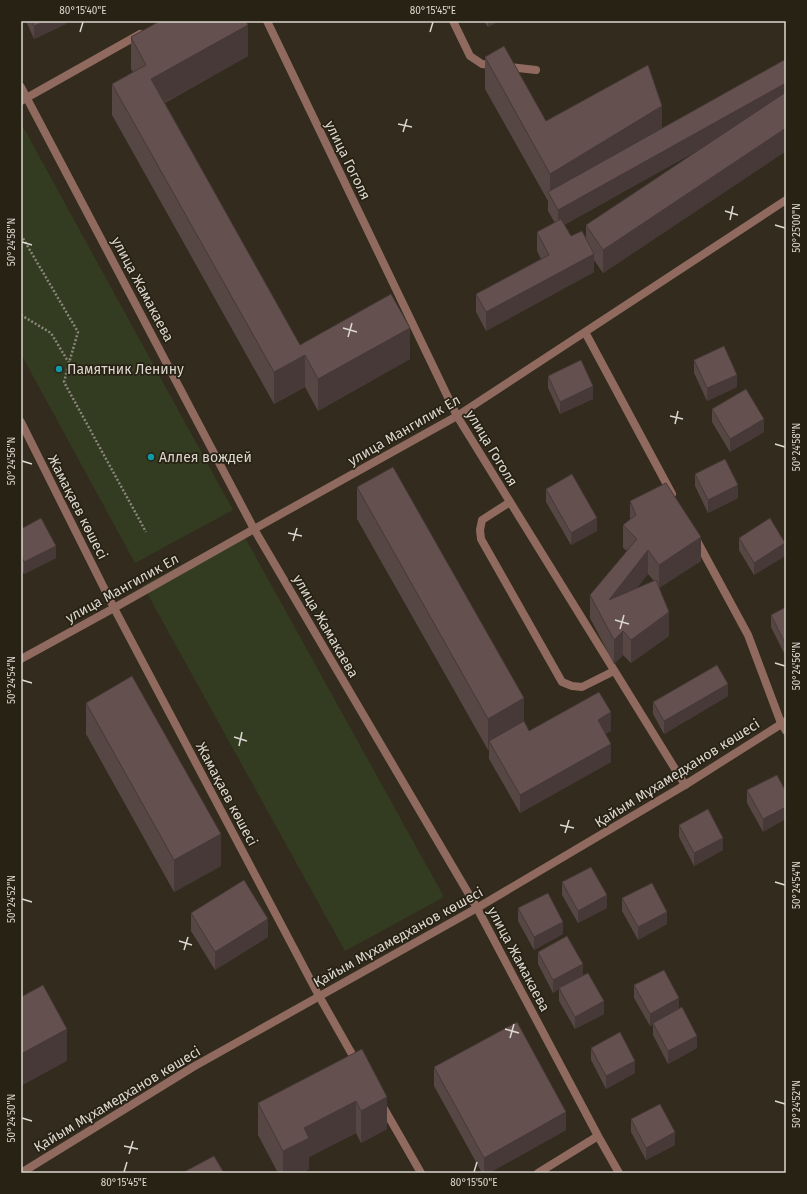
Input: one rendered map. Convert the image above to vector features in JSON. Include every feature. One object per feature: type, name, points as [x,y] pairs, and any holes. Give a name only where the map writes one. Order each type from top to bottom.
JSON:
[{"type":"street","name":"улица Гоголя","points":[[267,21],[457,416],[685,785]]},
{"type":"street","points":[[453,21],[470,56],[482,64],[536,70]]},
{"type":"street","points":[[24,99],[150,29]]},
{"type":"street","name":"улица Жамакаева","points":[[21,87],[24,99],[254,529],[477,908],[619,1173]]},
{"type":"street","name":"улица Мангилик Ел","points":[[21,659],[457,416],[786,200]]},
{"type":"street","points":[[585,332],[676,501]]},
{"type":"street","name":"Жамақаев көшесі","points":[[21,422],[114,608],[319,996],[362,1071]]},
{"type":"street","points":[[510,502],[482,520],[480,530],[481,539],[562,682],[572,686],[582,687],[614,671]]},
{"type":"street","points":[[691,529],[748,635],[784,722],[786,731]]},
{"type":"street","name":"Қайым Мұхамедханов көшесі","points":[[21,1173],[194,1067],[477,908],[685,785],[784,722]]},
{"type":"street","points":[[378,1098],[421,1173]]},
{"type":"street","points":[[538,1173],[598,1136]]},
{"type":"path","points":[[21,235],[78,332],[64,382],[146,532]]},
{"type":"path","points":[[21,315],[51,333],[69,363]]},
{"type":"green space","points":[[21,123],[233,510],[135,563],[21,354]]},
{"type":"green space","points":[[242,532],[444,897],[345,951],[143,586]]},
{"type":"building","points":[[32,21],[46,21],[34,26]]},
{"type":"building","points":[[160,21],[246,21],[248,25],[151,79],[300,345],[391,294],[410,328],[318,379],[305,355],[274,372],[112,84],[146,65],[131,37]]},
{"type":"building","points":[[504,46],[546,121],[648,65],[662,106],[550,174],[485,57]]},
{"type":"building","points":[[786,59],[786,83],[558,210],[548,192]]},
{"type":"building","points":[[786,92],[786,128],[603,250],[586,225]]},
{"type":"building","points":[[561,219],[571,236],[582,231],[594,254],[486,312],[476,294],[549,255],[537,232]]},
{"type":"building","points":[[724,346],[737,375],[707,388],[694,360]]},
{"type":"building","points":[[581,360],[593,386],[560,402],[548,376]]},
{"type":"building","points":[[746,389],[764,419],[730,439],[712,409]]},
{"type":"building","points":[[725,459],[738,485],[708,500],[695,474]]},
{"type":"building","points":[[393,467],[524,698],[488,719],[357,487]]},
{"type":"building","points":[[572,474],[597,518],[571,533],[546,489]]},
{"type":"building","points":[[666,483],[701,537],[659,565],[648,550],[609,600],[656,580],[669,612],[631,640],[623,631],[614,640],[590,595],[637,539],[623,525],[636,515],[630,501]]},
{"type":"building","points":[[41,518],[56,546],[24,562],[21,555],[21,529]]},
{"type":"building","points":[[770,518],[785,543],[754,563],[739,538]]},
{"type":"building","points":[[786,607],[786,642],[785,643],[771,615]]},
{"type":"building","points":[[717,665],[728,684],[664,721],[653,702]]},
{"type":"building","points":[[132,676],[221,834],[174,860],[86,703]]},
{"type":"building","points":[[599,692],[611,712],[598,720],[611,744],[520,795],[489,741],[524,721],[529,731]]},
{"type":"building","points":[[777,775],[786,792],[786,807],[763,819],[747,790]]},
{"type":"building","points":[[708,809],[723,838],[694,853],[679,825]]},
{"type":"building","points":[[591,867],[607,895],[578,911],[562,882]]},
{"type":"building","points":[[244,880],[268,919],[215,952],[191,913]]},
{"type":"building","points":[[652,883],[667,912],[638,927],[622,898]]},
{"type":"building","points":[[548,893],[563,922],[534,937],[518,908]]},
{"type":"building","points":[[567,936],[583,964],[553,980],[538,952]]},
{"type":"building","points":[[664,970],[679,998],[650,1014],[634,985]]},
{"type":"building","points":[[588,973],[604,1001],[575,1017],[559,988]]},
{"type":"building","points":[[43,985],[67,1029],[21,1054],[21,997]]},
{"type":"building","points":[[682,1007],[697,1036],[668,1051],[653,1023]]},
{"type":"building","points":[[517,1022],[566,1112],[484,1158],[434,1067]]},
{"type":"building","points":[[620,1032],[635,1061],[606,1076],[591,1048]]},
{"type":"building","points":[[362,1049],[387,1097],[361,1111],[356,1101],[304,1128],[309,1138],[283,1151],[258,1103]]},
{"type":"building","points":[[660,1104],[675,1132],[646,1148],[631,1119]]},
{"type":"building","points":[[214,1156],[224,1173],[182,1173]]},
{"type":"place","name":"Памятник Ленину","points":[[59,369]]},
{"type":"place","name":"Аллея вождей","points":[[151,457]]}]
